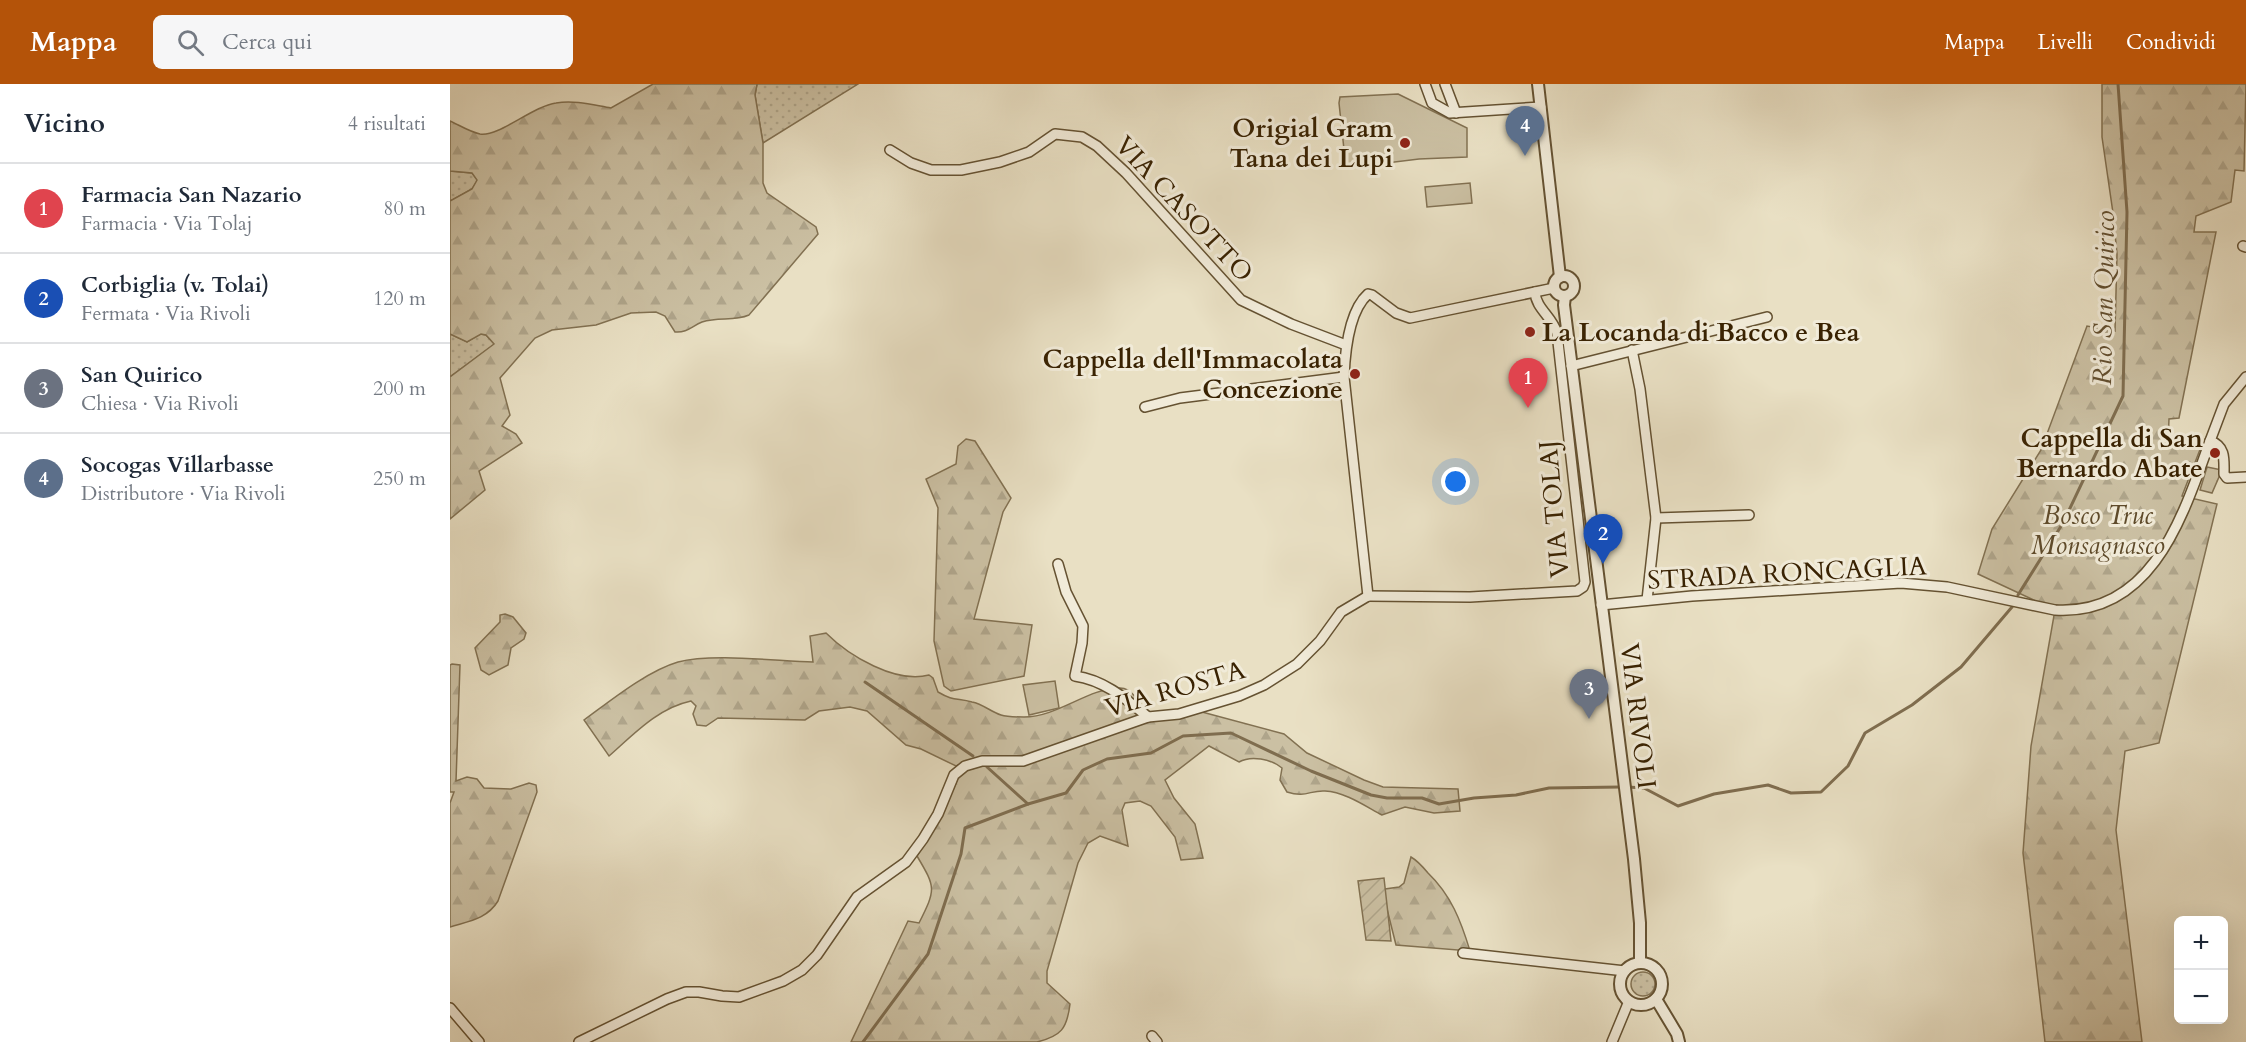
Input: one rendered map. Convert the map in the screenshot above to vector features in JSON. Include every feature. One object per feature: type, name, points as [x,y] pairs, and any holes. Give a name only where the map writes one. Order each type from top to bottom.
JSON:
[{"type":"street","points":[[1425,84],[1432,104],[1444,111],[1456,113],[1541,108]]},
{"type":"street","points":[[1445,84],[1456,113]]},
{"type":"street","name":"VIA RIVOLI","points":[[1538,84],[1560,277],[1567,277],[1573,284],[1571,293],[1565,296],[1564,305],[1638,902],[1640,963]]},
{"type":"street","name":"VIA CASOTTO","points":[[890,150],[911,163],[931,170],[961,170],[1000,162],[1029,152],[1056,134],[1082,137],[1097,146],[1126,173],[1241,300],[1291,324],[1346,345]]},
{"type":"street","points":[[1560,277],[1555,281],[1554,288],[1559,295],[1565,296]]},
{"type":"street","points":[[1368,596],[1344,377],[1346,345],[1356,311],[1368,294],[1396,313],[1410,318],[1443,313],[1554,288]]},
{"type":"street","name":"VIA TOLAJ","points":[[1368,596],[1470,597],[1576,591],[1583,587],[1585,582],[1557,333],[1550,318],[1538,306],[1535,292]]},
{"type":"street","points":[[1571,366],[1767,317]]},
{"type":"street","points":[[1632,350],[1640,389],[1656,518],[1647,600]]},
{"type":"street","points":[[1145,407],[1180,398],[1344,377]]},
{"type":"street","name":"STRADA RONCAGLIA","points":[[1601,605],[1901,583],[1947,587],[2055,610],[2088,608],[2119,594],[2139,579],[2169,543],[2188,502],[2224,404],[2246,377]]},
{"type":"street","points":[[2210,441],[2222,448],[2224,474],[2227,478],[2246,477]]},
{"type":"street","points":[[1656,518],[1749,515]]},
{"type":"street","points":[[1058,564],[1066,592],[1083,626],[1075,676],[1092,679],[1107,687],[1148,717]]},
{"type":"street","name":"VIA ROSTA","points":[[579,1042],[604,1028],[676,996],[699,992],[739,997],[783,981],[802,970],[817,955],[857,897],[906,862],[938,814],[954,775],[965,766],[982,761],[1023,761],[1148,717],[1179,714],[1239,696],[1297,664],[1320,641],[1341,612],[1368,596]]},
{"type":"street","points":[[1463,953],[1625,971],[1640,963],[1655,969],[1661,977],[1662,989],[1656,999],[1646,1005],[1629,1001],[1621,990],[1620,984],[1625,971]]},
{"type":"street","points":[[1656,999],[1677,1034],[1679,1042]]},
{"type":"street","points":[[1612,1042],[1629,1001]]},
{"type":"street","points":[[450,1008],[479,1042]]},
{"type":"green space","points":[[653,84],[757,84],[755,95],[763,143],[763,183],[767,193],[816,227],[818,234],[749,315],[708,320],[686,330],[675,332],[665,316],[656,312],[631,313],[596,325],[552,330],[535,338],[500,378],[510,415],[502,426],[516,434],[522,443],[479,471],[485,490],[450,519],[450,377],[494,344],[486,335],[481,334],[467,342],[450,334],[450,201],[472,189],[477,180],[472,173],[450,171],[450,121],[476,133],[488,134],[547,105],[556,103],[577,102],[611,108]]},
{"type":"green space","points":[[757,84],[858,84],[763,143],[755,95]]},
{"type":"green space","name":"Bosco Truc Monsagnasco","points":[[2102,84],[2246,84],[2244,171],[2235,170],[2231,202],[2196,216],[2194,232],[2216,232],[2179,418],[2169,419],[2168,444],[2201,447],[2182,496],[2217,504],[2159,743],[2125,751],[2116,830],[2142,1042],[2045,1042],[2023,853],[2031,746],[2055,610],[1978,574],[1992,529],[2041,450],[2087,326],[2115,331],[2117,254],[2102,137]]},
{"type":"green space","name":"Origial Gram Tana dei Lupi","points":[[1398,94],[1467,128],[1467,157],[1419,159],[1346,168],[1340,97]]},
{"type":"green space","points":[[450,171],[472,173],[478,180],[472,189],[450,201]]},
{"type":"green space","points":[[1470,183],[1472,203],[1427,207],[1425,187]]},
{"type":"green space","points":[[450,334],[467,342],[480,334],[486,335],[495,344],[450,377]]},
{"type":"green space","points":[[966,439],[975,441],[1011,498],[1003,512],[974,619],[1032,625],[1024,676],[951,691],[944,686],[934,641],[938,508],[926,479],[956,464],[958,446]]},
{"type":"green space","points":[[2207,467],[2222,470],[2212,493],[2200,490]]},
{"type":"green space","points":[[500,615],[513,617],[526,633],[524,639],[511,648],[508,665],[489,675],[481,670],[475,648],[500,622]]},
{"type":"green space","points":[[826,633],[847,651],[874,666],[902,675],[916,677],[929,675],[933,678],[938,692],[943,695],[976,703],[1003,716],[1037,716],[1096,693],[1120,688],[1128,690],[1135,697],[1142,713],[1027,755],[972,759],[956,766],[921,749],[906,745],[867,711],[850,707],[819,711],[805,720],[718,718],[706,726],[697,725],[693,714],[696,706],[691,701],[679,704],[657,716],[609,756],[584,720],[641,679],[666,666],[692,659],[708,658],[813,662],[810,636]]},
{"type":"green space","points":[[450,665],[460,665],[456,781],[467,777],[477,779],[484,788],[511,789],[529,783],[536,785],[537,792],[498,901],[483,916],[450,927],[450,803],[454,792],[450,792]]},
{"type":"green space","points":[[1055,681],[1059,708],[1029,715],[1023,685]]},
{"type":"green space","points":[[1202,712],[1284,734],[1307,753],[1383,787],[1458,789],[1460,811],[1434,813],[1405,807],[1382,815],[1355,800],[1332,792],[1299,794],[1287,792],[1280,780],[1282,768],[1277,765],[1255,758],[1239,762],[1209,746],[1165,780],[1174,798],[1195,824],[1203,858],[1181,860],[1175,837],[1151,806],[1140,801],[1125,803],[1122,810],[1128,846],[1100,836],[1088,843],[1078,863],[1047,971],[1047,983],[1070,1004],[1065,1025],[1057,1034],[1037,1042],[851,1042],[908,921],[919,923],[929,903],[932,889],[928,875],[917,856],[939,820],[959,776],[967,767],[979,764],[1022,763],[1146,720]]},
{"type":"green space","points":[[1411,857],[1436,881],[1449,899],[1470,951],[1396,945],[1383,893],[1385,889],[1399,887],[1404,883]]},
{"type":"green space","points":[[1384,878],[1391,941],[1366,940],[1358,881]]},
{"type":"green space","points":[[1643,972],[1648,973],[1654,979],[1654,989],[1648,995],[1643,996],[1638,995],[1632,989],[1631,984],[1632,979],[1638,973]]},
{"type":"waterway","name":"Rio San Quirico","points":[[2018,595],[2063,523],[2123,396],[2127,212],[2118,84]]},
{"type":"waterway","name":"Rio San Quirico","points":[[1627,787],[1644,788],[1678,806],[1714,794],[1768,785],[1791,793],[1821,792],[1848,766],[1865,733],[1912,705],[1961,667],[2012,607]]},
{"type":"waterway","name":"Rio San Quirico","points":[[865,682],[973,756]]},
{"type":"waterway","name":"Rio San Quirico","points":[[987,767],[1028,804],[1066,793],[1083,770],[1107,759],[1151,753],[1183,736],[1231,733],[1311,771],[1371,795],[1387,798],[1422,798],[1439,804],[1474,798],[1516,795],[1549,788],[1621,787]]},
{"type":"waterway","points":[[863,1042],[928,954],[961,854],[965,828],[1028,804]]},
{"type":"place","name":"Origial Gram Tana dei Lupi","points":[[1405,143]]},
{"type":"place","name":"Socogas Villarbasse","points":[[1525,156]]},
{"type":"place","name":"La Locanda di Bacco e Bea","points":[[1530,332]]},
{"type":"place","name":"Cappella dell'Immacolata Concezione","points":[[1355,374]]},
{"type":"place","name":"Farmacia San Nazario","points":[[1528,408]]},
{"type":"place","name":"Cappella di San Bernardo Abate","points":[[2215,453]]},
{"type":"place","name":"Corbiglia (v. Tolai)","points":[[1603,564]]},
{"type":"place","name":"San Quirico","points":[[1589,719]]}]
